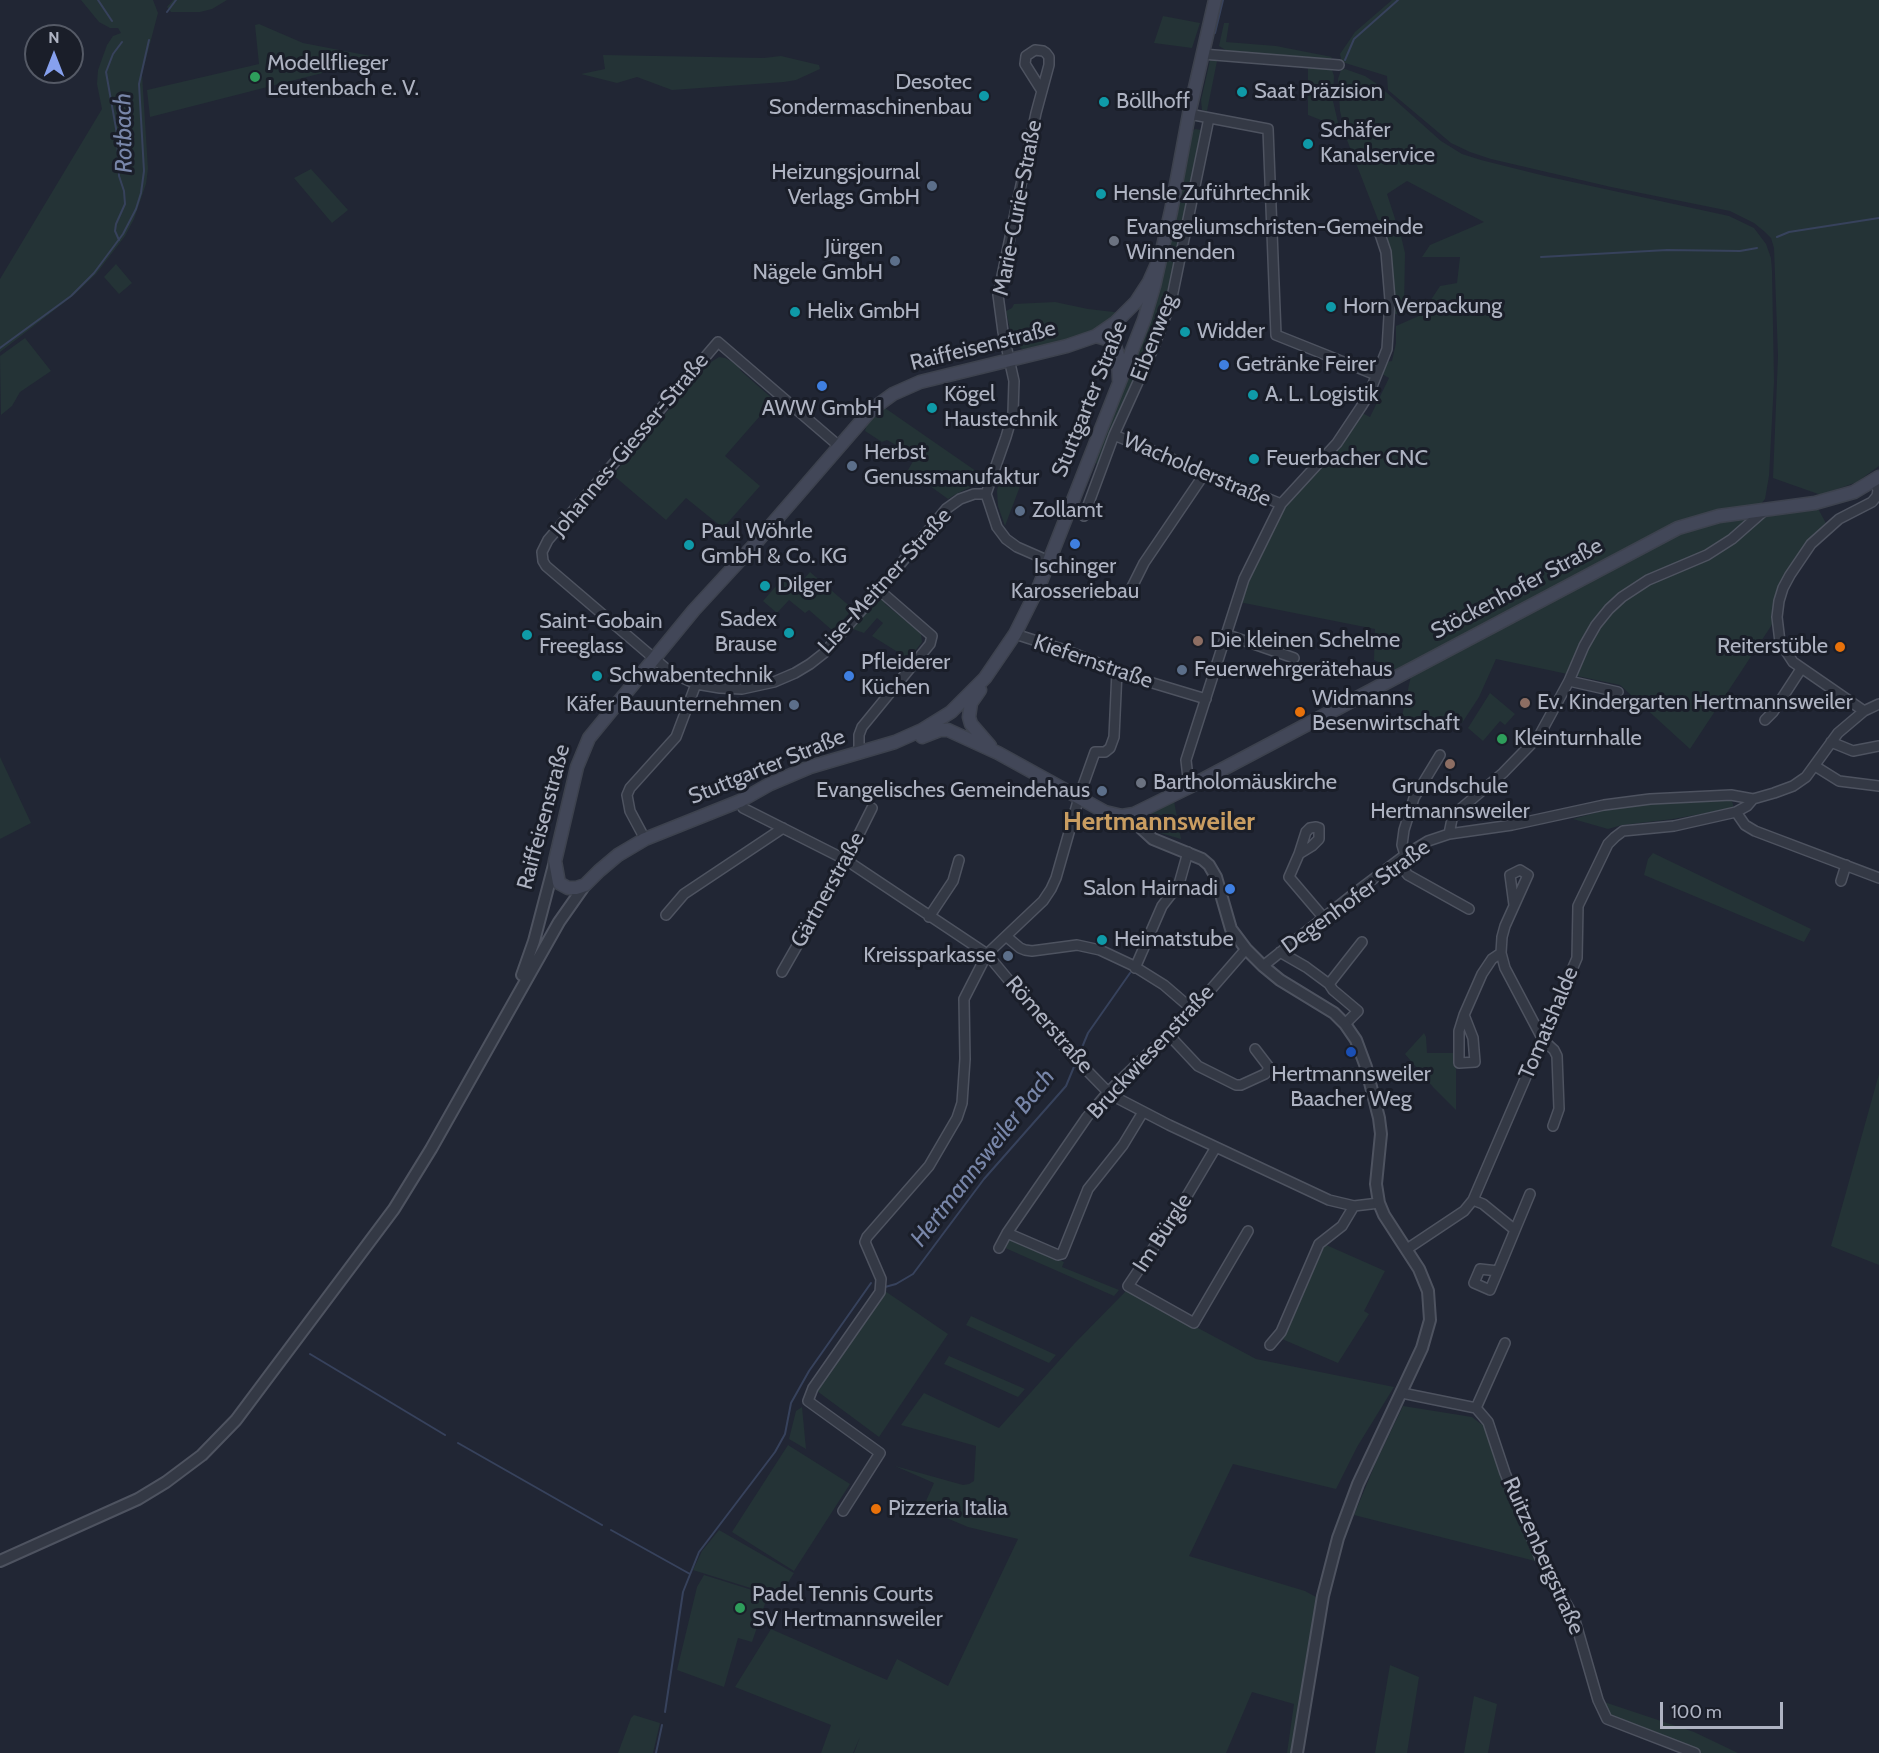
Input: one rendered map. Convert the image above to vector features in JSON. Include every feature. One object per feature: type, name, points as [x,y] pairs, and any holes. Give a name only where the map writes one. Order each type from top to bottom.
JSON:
[{"type":"main road","name":"Stuttgarter Straße","points":[[585,885],[618,855],[645,839],[740,801],[791,775],[895,742],[922,730],[951,712],[985,678],[1015,634],[1040,584],[1144,320],[1161,255],[1189,114],[1215,0]]},
{"type":"main road","name":"Raiffeisenstraße","points":[[555,861],[581,753],[589,738],[653,659],[871,410],[892,394],[906,387],[1080,343],[1096,336],[1115,323],[1136,302],[1149,282],[1161,255]]},
{"type":"main road","points":[[1096,336],[1110,340],[1115,346],[1118,355],[1120,384]]},
{"type":"main road","name":"Stöckenhofer Straße","points":[[1134,814],[1678,528],[1719,516],[1815,503],[1854,492],[1877,479]]},
{"type":"main road","points":[[985,678],[971,704],[969,717],[971,724],[998,753]]},
{"type":"main road","points":[[895,742],[912,742],[932,733],[948,730],[998,753],[1096,808],[1122,816],[1134,814]]},
{"type":"main road","points":[[555,861],[557,879],[562,885],[568,888],[585,885]]},
{"type":"street","points":[[1202,54],[1339,64]]},
{"type":"street","name":"Marie-Curie-Straße","points":[[986,494],[1013,412],[1014,381],[1003,332],[998,295],[1042,91]]},
{"type":"street","points":[[1189,114],[1268,129],[1276,335],[1376,375]]},
{"type":"street","name":"Eibenweg","points":[[1084,516],[1114,435],[1153,350],[1171,302],[1209,118]]},
{"type":"street","points":[[1188,787],[1186,760],[1244,579],[1281,504],[1337,443],[1361,407],[1387,349],[1390,300],[1386,252],[1380,234]]},
{"type":"street","name":"Johannes-Giesser-Straße","points":[[653,659],[546,566],[542,552],[556,531],[718,342],[839,446]]},
{"type":"street","name":"Wacholderstraße","points":[[1114,435],[1281,504]]},
{"type":"street","points":[[1132,587],[1144,563],[1205,473]]},
{"type":"street","points":[[1864,711],[1801,669],[1790,659],[1780,642],[1777,617],[1783,588],[1811,544],[1839,519],[1872,502],[1877,496],[1877,479]]},
{"type":"street","name":"Lise-Meitner-Straße","points":[[653,659],[670,672],[696,684],[720,688],[742,689],[795,673],[824,653],[946,509],[960,499],[974,494],[986,494]]},
{"type":"street","points":[[986,494],[997,527],[1006,539],[1017,547],[1050,561]]},
{"type":"street","points":[[1449,834],[1452,819],[1458,811],[1503,773],[1539,736],[1596,625],[1622,597],[1648,580],[1707,555],[1732,539],[1766,509]]},
{"type":"street","points":[[859,752],[859,735],[862,727],[930,644],[932,636],[879,590]]},
{"type":"street","name":"Kiefernstraße","points":[[1015,634],[1068,651],[1117,671],[1206,699]]},
{"type":"street","points":[[1225,634],[1294,658]]},
{"type":"street","points":[[1765,720],[1773,712],[1801,669]]},
{"type":"street","points":[[843,1511],[880,1453],[808,1401],[813,1388],[880,1292],[881,1279],[865,1242],[867,1237],[929,1166],[957,1118],[962,1103],[965,1059],[964,999],[987,954],[1043,901],[1051,889],[1078,798],[1095,752],[1105,752],[1110,748],[1114,737],[1117,671]]},
{"type":"street","points":[[1569,681],[1618,692]]},
{"type":"street","points":[[645,839],[630,811],[627,795],[630,788],[676,737],[696,684]]},
{"type":"street","name":"Degenhofer Straße","points":[[1263,966],[1323,917],[1401,858],[1428,841],[1449,834],[1512,825],[1650,799],[1731,795],[1753,800],[1793,786],[1806,777],[1831,742],[1850,722],[1864,711],[1879,704]]},
{"type":"street","points":[[1831,742],[1854,751],[1879,746]]},
{"type":"street","points":[[1440,755],[1414,798],[1407,817],[1401,858],[1408,875],[1469,909]]},
{"type":"street","points":[[1815,766],[1839,781],[1879,786]]},
{"type":"street","name":"Tomatshalde","points":[[1407,1249],[1464,1211],[1473,1200],[1577,958],[1578,906],[1608,844],[1623,831],[1674,826],[1737,812],[1753,800]]},
{"type":"street","name":"Römerstraße","points":[[740,801],[743,808],[846,860],[987,954],[1066,1049],[1108,1092],[1143,1113],[1329,1200],[1354,1206],[1379,1203]]},
{"type":"street","name":"Gärtnerstraße","points":[[782,972],[846,860],[872,808]]},
{"type":"street","points":[[1737,812],[1745,825],[1755,831],[1879,878]]},
{"type":"street","points":[[1134,814],[1141,828],[1153,839],[1188,852],[1209,865],[1232,929],[1246,949],[1281,980],[1334,1013],[1356,1040],[1382,1134],[1376,1184],[1379,1203],[1384,1215],[1407,1249],[1428,1291],[1429,1328],[1422,1348],[1358,1484],[1338,1538],[1323,1596],[1297,1753]]},
{"type":"street","points":[[666,915],[684,894],[783,828]]},
{"type":"street","points":[[1135,968],[1162,906],[1179,884],[1188,852]]},
{"type":"street","points":[[1299,854],[1288,877],[1323,917]]},
{"type":"street","points":[[929,917],[953,881],[959,860]]},
{"type":"street","name":"Raiffeisenstraße","points":[[515,998],[534,941],[555,861]]},
{"type":"street","points":[[1840,881],[1846,866]]},
{"type":"street","name":"Stuttgarter Straße","points":[[515,998],[559,922],[585,885]]},
{"type":"street","points":[[1514,905],[1502,937],[1501,953],[1505,968],[1543,1040],[1557,1056],[1559,1109],[1553,1126]]},
{"type":"street","points":[[1007,937],[1025,951],[1077,945],[1100,950],[1164,985],[1193,1010]]},
{"type":"street","points":[[1329,984],[1362,942]]},
{"type":"street","name":"Bruckwiesenstraße","points":[[999,1248],[1007,1233],[1088,1117],[1108,1092],[1193,1010],[1246,949]]},
{"type":"street","points":[[1280,952],[1329,984],[1358,1011],[1345,1024]]},
{"type":"street","points":[[1464,1015],[1473,1038],[1475,1062],[1459,1063],[1458,1031],[1464,1015],[1482,974],[1492,959],[1501,953]]},
{"type":"street","points":[[0,1561],[138,1498],[184,1469],[220,1437],[264,1384],[394,1209],[431,1149],[515,998]]},
{"type":"street","points":[[1168,1034],[1203,1070],[1236,1085],[1265,1074],[1268,1070],[1268,1066],[1255,1049]]},
{"type":"street","points":[[1007,1233],[1058,1255],[1062,1254],[1088,1189],[1123,1145],[1143,1113]]},
{"type":"street","name":"Im Bürgle","points":[[1216,1147],[1178,1211],[1128,1286],[1194,1323],[1248,1231]]},
{"type":"street","points":[[1498,1271],[1530,1194]]},
{"type":"street","points":[[1473,1200],[1483,1204],[1515,1230]]},
{"type":"street","points":[[1270,1345],[1281,1332],[1319,1244],[1342,1226],[1354,1206]]},
{"type":"street","points":[[1402,1393],[1476,1408],[1505,1343]]},
{"type":"street","name":"Ruitzenbergstraße","points":[[1476,1408],[1488,1422],[1539,1558],[1574,1617],[1600,1706],[1606,1719],[1695,1753]]},
{"type":"shaded area","points":[[81,0],[153,0],[158,13],[142,74],[148,169],[146,184],[134,219],[125,236],[96,274],[74,295],[0,352],[0,279],[102,109],[97,84],[98,70],[107,45],[113,36],[121,33],[118,28],[110,28],[99,22]]},
{"type":"shaded area","points":[[173,0],[227,0],[212,9],[200,12],[171,12],[167,7]]},
{"type":"shaded area","points":[[1392,0],[1879,0],[1879,466],[1857,482],[1821,495],[1773,478],[1778,356],[1774,248],[1771,238],[1765,232],[1754,223],[1730,211],[1611,187],[1491,159],[1451,143],[1388,90],[1387,76],[1342,62],[1340,54],[1355,32]]},
{"type":"shaded area","points":[[1163,16],[1200,23],[1192,48],[1154,43]]},
{"type":"shaded area","points":[[1224,23],[1229,23],[1226,42],[1276,46],[1332,57],[1330,60],[1229,52],[1219,46]]},
{"type":"shaded area","name":"Modellflieger Leutenbach e. V.","points":[[259,24],[303,43],[381,58],[150,117],[147,90],[259,64],[255,25]]},
{"type":"shaded area","points":[[603,55],[764,58],[781,56],[819,65],[820,69],[796,80],[784,82],[672,90],[637,77],[617,83],[581,74],[605,69]]},
{"type":"shaded area","points":[[1211,56],[1331,67],[1334,76],[1333,101],[1339,127],[1308,115],[1308,68],[1217,61],[1207,111],[1202,110],[1201,100]]},
{"type":"shaded area","points":[[1345,69],[1365,76],[1377,84],[1441,141],[1462,154],[1545,176],[1729,216],[1754,228],[1766,244],[1771,258],[1772,271],[1774,381],[1769,476],[1765,499],[1760,505],[1681,527],[1815,503],[1828,527],[1790,575],[1777,617],[1690,749],[1620,685],[1496,659],[1479,697],[1462,723],[1401,721],[1411,676],[1374,660],[1375,629],[1239,602],[1283,510],[1345,440],[1362,413],[1370,417],[1389,378],[1382,374],[1386,362],[1392,361],[1396,343],[1396,326],[1421,315],[1440,286],[1457,283],[1460,257],[1422,257],[1430,245],[1484,222],[1407,181],[1387,194],[1398,228],[1382,230],[1347,140],[1340,111],[1338,79],[1341,70]],"holes":[[[1677,529],[1614,562],[1608,558],[1651,536]]]},
{"type":"shaded area","points":[[1195,129],[1203,132],[1169,285],[1155,333],[1097,464],[1093,462],[1156,294],[1192,132]]},
{"type":"shaded area","points":[[311,169],[348,210],[332,223],[294,178]]},
{"type":"shaded area","points":[[1400,232],[1405,253],[1404,309],[1401,314],[1395,314],[1392,261],[1387,235]]},
{"type":"shaded area","points":[[116,264],[132,283],[119,294],[104,277]]},
{"type":"shaded area","points":[[1055,302],[1122,313],[1096,332],[1032,351],[1022,349],[1011,334],[1006,311],[1014,304]]},
{"type":"shaded area","points":[[25,338],[51,371],[20,392],[12,406],[1,415],[0,356]]},
{"type":"shaded area","points":[[719,357],[737,364],[740,370],[774,400],[725,456],[760,486],[723,528],[686,498],[666,520],[613,475],[708,364]]},
{"type":"shaded area","points":[[885,408],[986,478],[948,499],[908,470],[916,456],[887,440],[882,442],[865,431],[867,424]]},
{"type":"shaded area","points":[[1001,474],[1022,481],[1005,526],[998,506],[997,491]]},
{"type":"shaded area","points":[[810,572],[853,609],[833,631],[809,610],[805,613],[789,600],[777,613],[763,601],[784,577],[797,587]]},
{"type":"shaded area","points":[[877,599],[887,600],[885,604],[921,633],[922,642],[909,659],[872,636],[883,623],[877,618],[864,633],[850,628]]},
{"type":"shaded area","points":[[1490,693],[1515,714],[1505,725],[1500,721],[1483,741],[1468,728]]},
{"type":"shaded area","points":[[0,757],[31,823],[0,839]]},
{"type":"shaded area","points":[[1731,798],[1734,808],[1608,829],[1573,819],[1605,810],[1650,803]]},
{"type":"shaded area","points":[[1174,801],[1181,839],[1153,831],[1150,828],[1149,819],[1153,812]]},
{"type":"shaded area","points":[[1653,853],[1811,929],[1804,942],[1644,875],[1648,859]]},
{"type":"shaded area","points":[[1424,1033],[1427,1053],[1456,1053],[1456,1110],[1405,1054]]},
{"type":"shaded area","points":[[1879,1074],[1879,1265],[1831,1246]]},
{"type":"shaded area","points":[[1009,1238],[1064,1262],[1062,1267],[1119,1290],[1114,1296],[1003,1247]]},
{"type":"shaded area","points":[[1324,1244],[1385,1271],[1364,1311],[1369,1314],[1338,1363],[1282,1339]]},
{"type":"shaded area","points":[[1127,1290],[1256,1359],[1394,1387],[1357,1447],[1336,1489],[1233,1464],[1189,1556],[1305,1591],[1316,1597],[1318,1609],[1294,1753],[1287,1753],[1294,1704],[1252,1692],[1226,1753],[854,1753],[860,1737],[853,1753],[821,1753],[831,1725],[735,1687],[771,1629],[887,1680],[897,1659],[948,1686],[1018,1539],[968,1527],[923,1508],[934,1483],[895,1466],[963,1485],[969,1484],[974,1481],[976,1446],[901,1425],[924,1393],[999,1428],[1074,1344]]},
{"type":"shaded area","points":[[885,1291],[948,1334],[879,1437],[817,1391]]},
{"type":"shaded area","points":[[971,1316],[1056,1355],[1049,1363],[966,1325]]},
{"type":"shaded area","points":[[949,1356],[1025,1389],[1018,1397],[944,1364]]},
{"type":"shaded area","points":[[1403,1406],[1472,1417],[1481,1424],[1488,1422],[1543,1563],[1354,1515]]},
{"type":"shaded area","points":[[802,1407],[806,1449],[789,1439],[796,1411]]},
{"type":"shaded area","points":[[788,1445],[850,1484],[794,1571],[732,1532]]},
{"type":"shaded area","points":[[719,1530],[794,1573],[779,1597],[693,1570],[702,1551]]},
{"type":"shaded area","points":[[704,1575],[768,1595],[752,1642],[738,1638],[724,1687],[677,1670],[697,1587]]},
{"type":"shaded area","points":[[1390,1665],[1419,1677],[1407,1753],[1375,1753]]},
{"type":"shaded area","points":[[1474,1696],[1497,1704],[1488,1753],[1464,1753]]},
{"type":"shaded area","points":[[1604,1702],[1694,1732],[1738,1753],[1699,1753],[1608,1715]]},
{"type":"shaded area","points":[[634,1715],[660,1723],[653,1753],[618,1753]]},
{"type":"waterway","points":[[98,0],[112,21]]},
{"type":"waterway","name":"Rotbach","points":[[167,12],[176,0]]},
{"type":"waterway","points":[[1215,33],[1223,0]]},
{"type":"waterway","name":"Hertmannsweiler Bach","points":[[1345,60],[1354,39],[1398,0]]},
{"type":"waterway","name":"Rotbach","points":[[0,348],[71,296],[94,273],[123,234],[136,209],[144,171],[139,84],[149,40]]},
{"type":"waterway","points":[[119,240],[115,231],[125,204],[124,191],[119,176],[117,134],[106,72],[113,54],[122,42]]},
{"type":"waterway","points":[[1777,237],[1789,232],[1879,218]]},
{"type":"waterway","points":[[1541,257],[1667,250],[1740,251],[1757,248]]},
{"type":"waterway","name":"Hertmannsweiler Bach","points":[[1078,1057],[1088,1033],[1130,973]]},
{"type":"waterway","name":"Hertmannsweiler Bach","points":[[885,1287],[896,1284],[913,1274],[984,1179],[1066,1086],[1076,1062]]},
{"type":"waterway","name":"Hertmannsweiler Bach","points":[[665,1712],[683,1592],[699,1552],[775,1452],[785,1434],[791,1403],[809,1371],[871,1283]]},
{"type":"waterway","points":[[310,1354],[445,1435]]},
{"type":"waterway","points":[[458,1443],[602,1525]]},
{"type":"waterway","points":[[611,1530],[690,1574]]},
{"type":"waterway","points":[[656,1753],[662,1725]]},
{"type":"place","name":"Modellflieger Leutenbach e. V.","points":[[255,77]]},
{"type":"place","name":"Saat Präzision","points":[[1242,92]]},
{"type":"place","name":"Desotec Sondermaschinenbau","points":[[984,96]]},
{"type":"place","name":"Böllhoff","points":[[1104,102]]},
{"type":"place","name":"Schäfer Kanalservice","points":[[1308,144]]},
{"type":"place","name":"Heizungsjournal Verlags GmbH","points":[[932,186]]},
{"type":"place","name":"Hensle Zuführtechnik","points":[[1101,194]]},
{"type":"place","name":"Evangeliumschristen-Gemeinde Winnenden","points":[[1114,241]]},
{"type":"place","name":"Jürgen Nägele GmbH","points":[[895,261]]},
{"type":"place","name":"Horn Verpackung","points":[[1331,307]]},
{"type":"place","name":"Helix GmbH","points":[[795,312]]},
{"type":"place","name":"Widder","points":[[1185,332]]},
{"type":"place","name":"Getränke Feirer","points":[[1224,365]]},
{"type":"place","name":"AWW GmbH","points":[[822,386]]},
{"type":"place","name":"A. L. Logistik","points":[[1253,395]]},
{"type":"place","name":"Kögel Haustechnik","points":[[932,408]]},
{"type":"place","name":"Feuerbacher CNC","points":[[1254,459]]},
{"type":"place","name":"Herbst Genussmanufaktur","points":[[852,466]]},
{"type":"place","name":"Zollamt","points":[[1020,511]]},
{"type":"place","name":"Ischinger Karosseriebau","points":[[1075,544]]},
{"type":"place","name":"Paul Wöhrle GmbH & Co. KG","points":[[689,545]]},
{"type":"place","name":"Dilger","points":[[765,586]]},
{"type":"place","name":"Sadex Brause","points":[[789,633]]},
{"type":"place","name":"Saint-Gobain Freeglass","points":[[527,635]]},
{"type":"place","name":"Die kleinen Schelme","points":[[1198,641]]},
{"type":"place","name":"Reiterstüble","points":[[1840,647]]},
{"type":"place","name":"Feuerwehrgerätehaus","points":[[1182,670]]},
{"type":"place","name":"Schwabentechnik","points":[[597,676]]},
{"type":"place","name":"Pfleiderer Küchen","points":[[849,676]]},
{"type":"place","name":"Ev. Kindergarten Hertmannsweiler","points":[[1525,703]]},
{"type":"place","name":"Käfer Bauunternehmen","points":[[794,705]]},
{"type":"place","name":"Widmanns Besenwirtschaft","points":[[1300,712]]},
{"type":"place","name":"Kleinturnhalle","points":[[1502,739]]},
{"type":"place","name":"Grundschule Hertmannsweiler","points":[[1450,764]]},
{"type":"place","name":"Bartholomäuskirche","points":[[1141,783]]},
{"type":"place","name":"Evangelisches Gemeindehaus","points":[[1102,791]]},
{"type":"place","name":"Salon Hairnadi","points":[[1230,889]]},
{"type":"place","name":"Heimatstube","points":[[1102,940]]},
{"type":"place","name":"Kreissparkasse","points":[[1008,956]]},
{"type":"place","name":"Hertmannsweiler Baacher Weg","points":[[1351,1052]]},
{"type":"place","name":"Pizzeria Italia","points":[[876,1509]]},
{"type":"place","name":"Padel Tennis Courts SV Hertmannsweiler","points":[[740,1608]]},
{"type":"district","name":"Hertmannsweiler","points":[[1159,822]]}]
